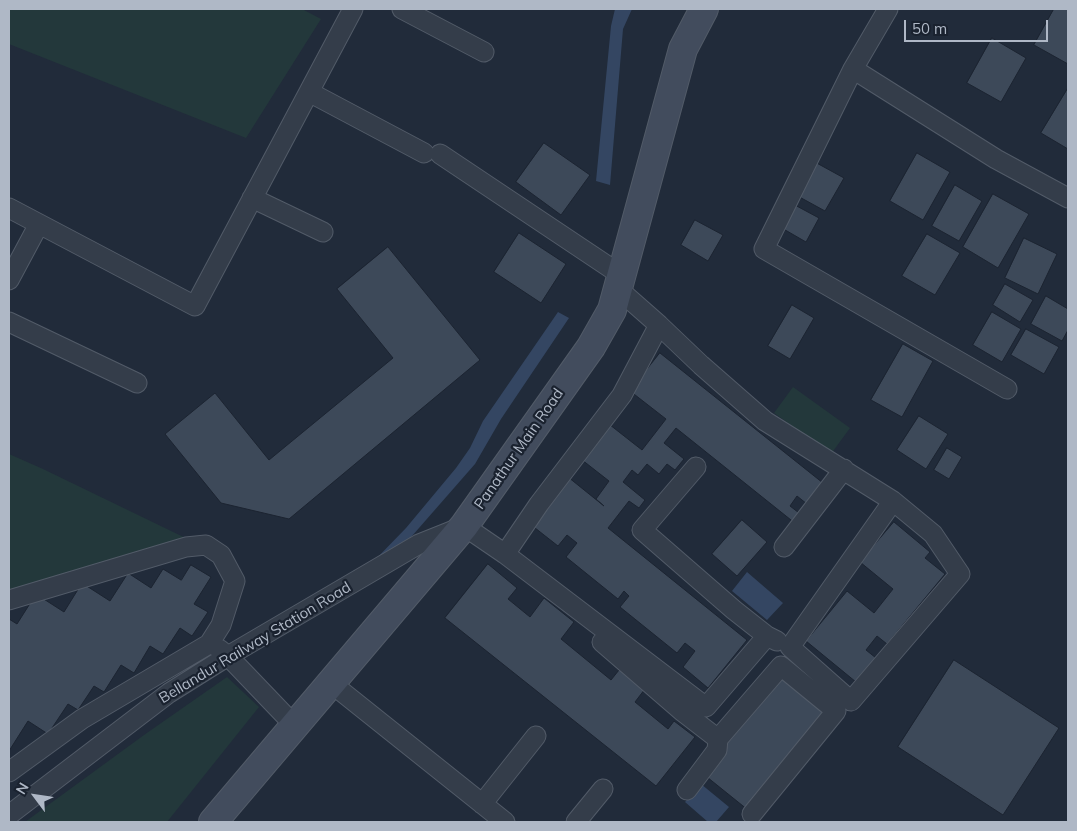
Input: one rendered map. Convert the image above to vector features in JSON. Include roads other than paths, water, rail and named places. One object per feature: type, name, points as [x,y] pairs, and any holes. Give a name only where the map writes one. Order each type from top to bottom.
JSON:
[{"type":"street","points":[[9,208],[195,306],[353,9]]},
{"type":"street","points":[[402,9],[484,52]]},
{"type":"street","name":"Panathur Main Road","points":[[212,822],[461,529],[591,347],[612,310],[683,49],[704,9]]},
{"type":"street","points":[[888,9],[853,69],[764,249],[1007,389]]},
{"type":"street","points":[[853,69],[996,159],[1068,198]]},
{"type":"street","points":[[309,92],[432,154],[619,282],[659,325],[701,365],[765,421],[893,501],[933,534],[960,574],[851,702],[790,647],[766,636],[642,530],[696,467]]},
{"type":"street","points":[[252,198],[323,232]]},
{"type":"street","points":[[9,280],[39,224]]},
{"type":"street","points":[[9,322],[137,383]]},
{"type":"street","points":[[506,554],[539,504],[622,395],[659,325]]},
{"type":"street","points":[[784,547],[844,469]]},
{"type":"street","points":[[790,647],[893,501]]},
{"type":"street","points":[[461,529],[506,554],[706,707],[766,636]]},
{"type":"street","points":[[461,529],[567,612],[683,712],[718,738]]},
{"type":"street","name":"Bellandur Railway Station Road","points":[[9,815],[169,693],[228,656],[419,544],[461,529]]},
{"type":"street","points":[[9,600],[186,547],[206,545],[222,555],[236,581],[221,625],[209,644],[82,719],[9,772]]},
{"type":"street","points":[[209,644],[228,656],[295,726]]},
{"type":"street","points":[[686,790],[716,750],[718,738],[781,666],[836,711],[752,814]]},
{"type":"street","points":[[331,683],[505,822]]},
{"type":"street","points":[[482,804],[536,736]]},
{"type":"street","points":[[576,822],[603,789]]},
{"type":"water","points":[[615,9],[632,9],[623,29],[610,185],[596,181],[611,26]]},
{"type":"water","points":[[558,312],[569,318],[501,419],[475,464],[398,552],[372,563],[406,528],[456,468],[470,448],[483,421]]},
{"type":"water","points":[[747,572],[783,603],[767,620],[732,591]]},
{"type":"water","points":[[701,784],[729,807],[716,822],[708,822],[685,802]]}]
